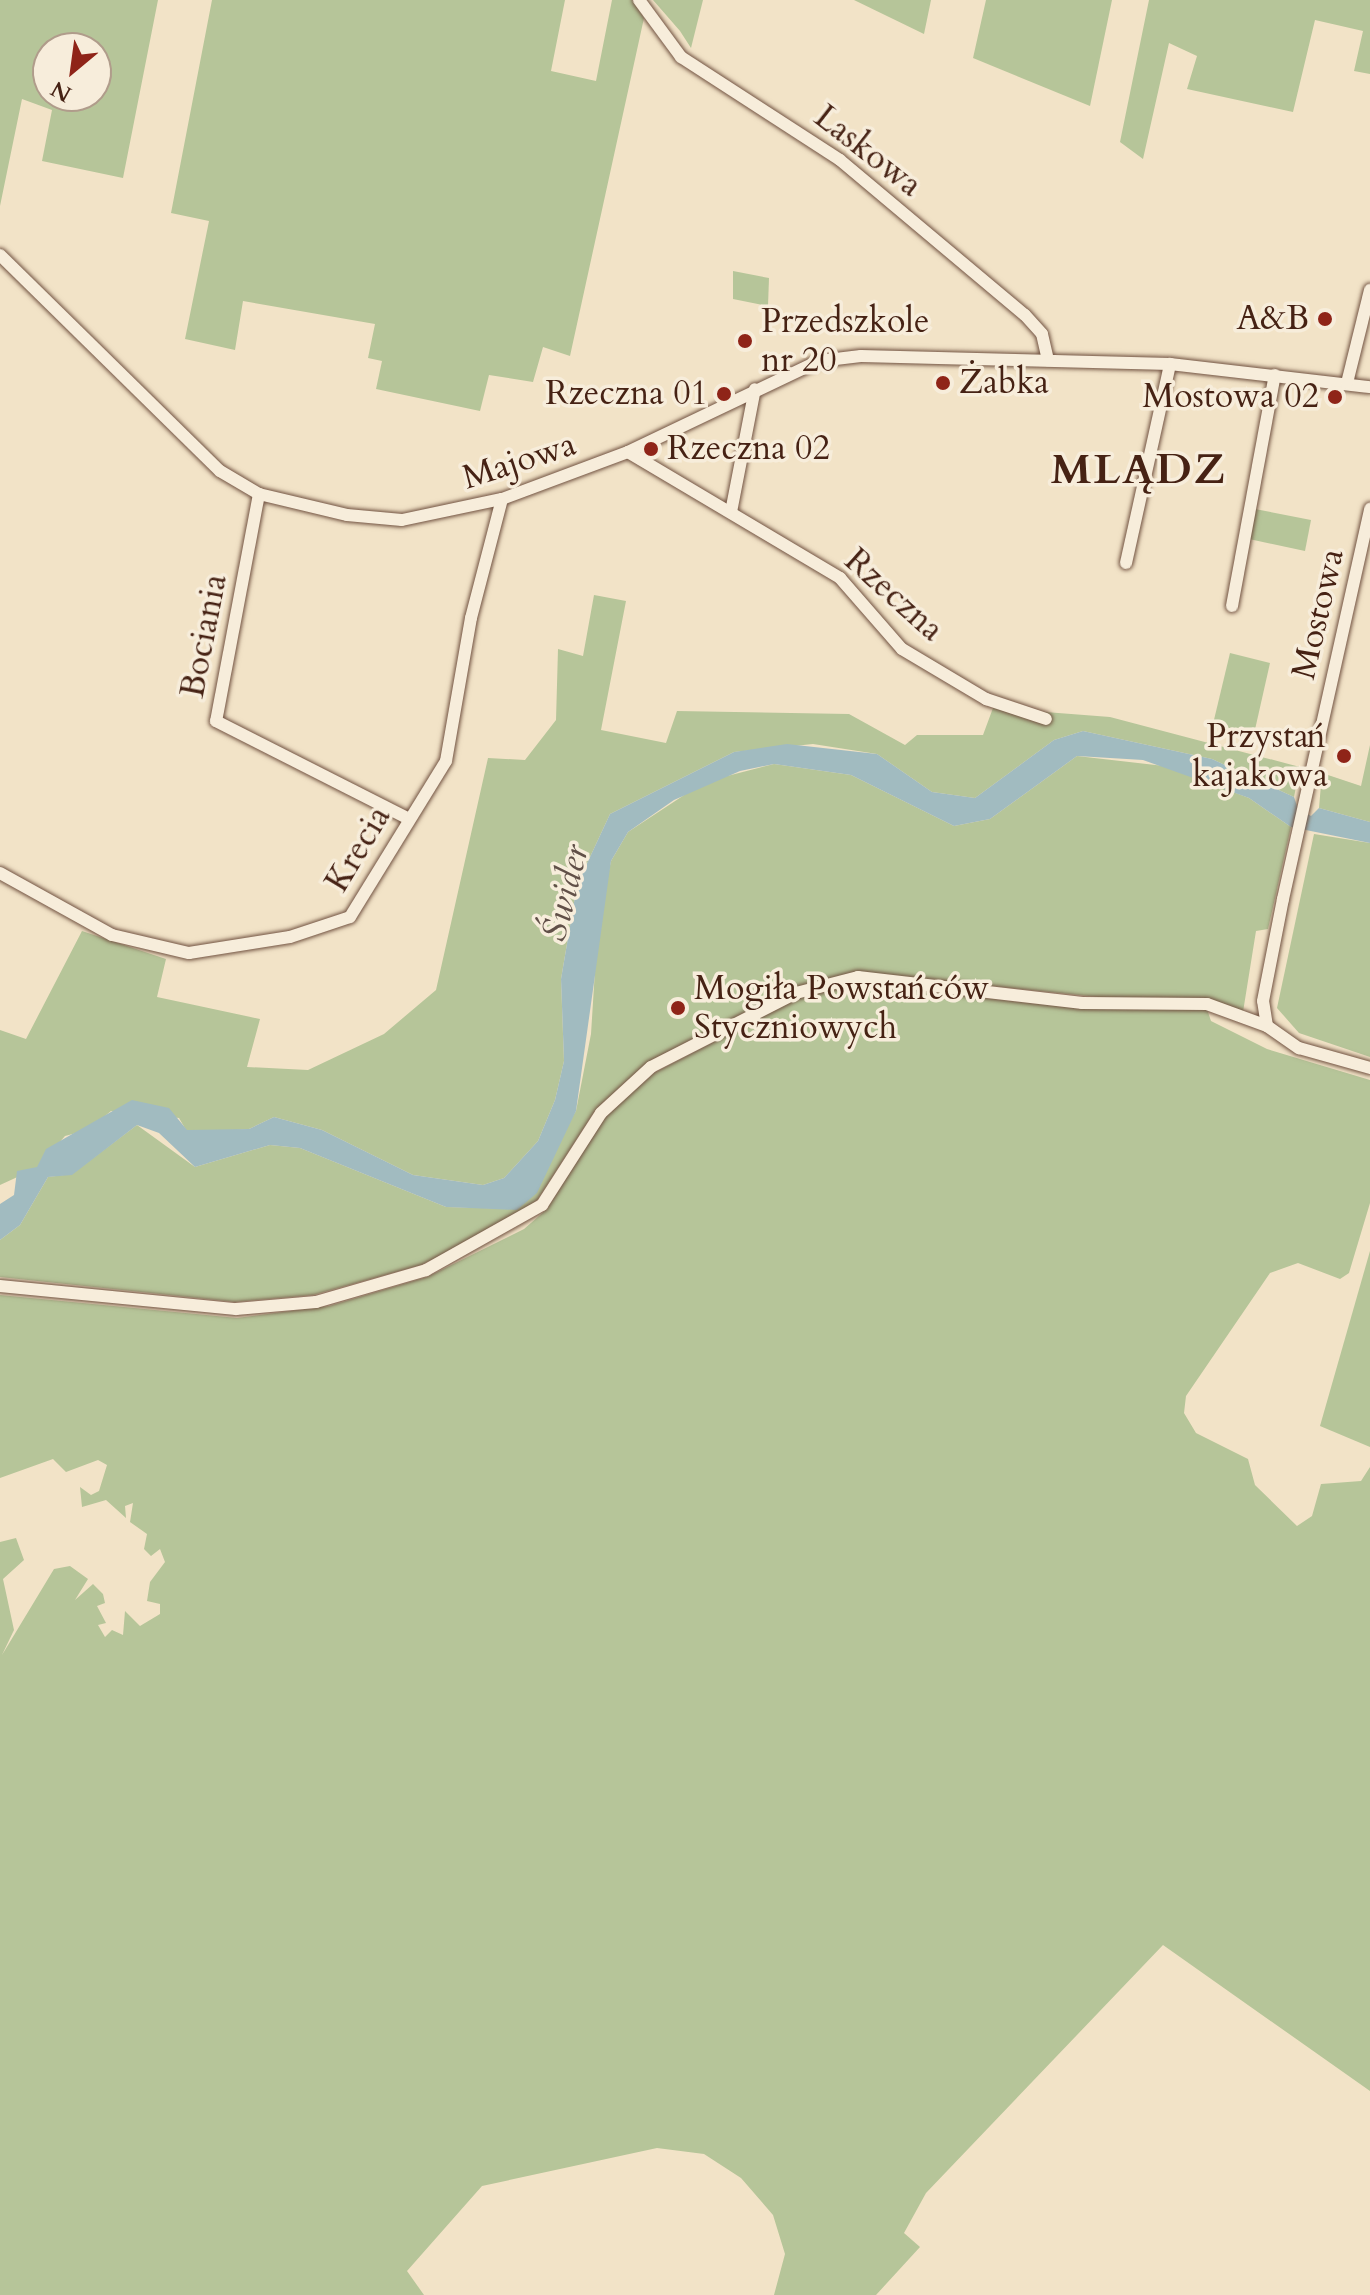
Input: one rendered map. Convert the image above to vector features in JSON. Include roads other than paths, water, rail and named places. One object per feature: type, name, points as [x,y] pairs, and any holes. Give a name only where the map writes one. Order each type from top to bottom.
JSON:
[{"type":"street","name":"Laskowa","points":[[639,0],[681,57],[840,160],[1021,311],[1042,334],[1048,360]]},
{"type":"street","name":"Majowa","points":[[0,255],[220,471],[259,494],[402,520],[502,499],[628,452],[819,361],[861,356],[1170,364],[1370,387]]},
{"type":"street","points":[[1347,383],[1370,290]]},
{"type":"street","points":[[1126,563],[1170,364]]},
{"type":"street","points":[[1232,606],[1275,375]]},
{"type":"street","points":[[731,512],[755,389]]},
{"type":"street","name":"Rzeczna","points":[[628,452],[840,578],[902,649],[986,699],[1046,719]]},
{"type":"street","name":"Bociania","points":[[259,494],[216,721],[405,817]]},
{"type":"street","name":"Krecia","points":[[0,873],[130,943],[209,952],[350,917],[405,817],[446,761],[471,618],[502,499]]},
{"type":"street","name":"Mostowa","points":[[1267,1026],[1263,1001],[1370,509]]},
{"type":"street","points":[[0,1286],[236,1309],[316,1302],[426,1270],[542,1205],[601,1113],[651,1067],[726,1024],[844,980],[1082,1003],[1207,1004],[1267,1026],[1299,1048],[1370,1068]]},
{"type":"water","points":[[1083,731],[1212,759],[1294,797],[1298,809],[1311,816],[1319,808],[1370,822],[1370,843],[1291,827],[1249,798],[1143,760],[1077,756],[990,819],[954,826],[851,775],[774,764],[740,771],[674,800],[628,832],[611,861],[576,1111],[537,1193],[517,1210],[446,1207],[300,1148],[270,1145],[195,1167],[159,1133],[137,1125],[72,1175],[48,1177],[20,1225],[0,1240],[0,1204],[14,1195],[17,1171],[37,1167],[46,1149],[132,1100],[169,1108],[187,1130],[249,1129],[274,1117],[322,1130],[413,1175],[483,1185],[504,1178],[538,1141],[555,1100],[564,1061],[561,979],[577,885],[610,814],[734,752],[787,744],[877,754],[932,792],[975,798],[1054,740]]},
{"type":"place","name":"A&B","points":[[1325,319]]},
{"type":"place","name":"Przedszkole nr 20","points":[[745,341]]},
{"type":"place","name":"Żabka","points":[[943,383]]},
{"type":"place","name":"Rzeczna 01","points":[[724,394]]},
{"type":"place","name":"Mostowa 02","points":[[1335,397]]},
{"type":"place","name":"Rzeczna 02","points":[[651,449]]},
{"type":"place","name":"Przystań kajakowa","points":[[1344,756]]},
{"type":"place","name":"Mogiła Powstańców Styczniowych","points":[[678,1008]]},
{"type":"district","name":"MLĄDZ","points":[[1139,470]]},
{"type":"water label","name":"Świder","points":[[565,893]]}]
